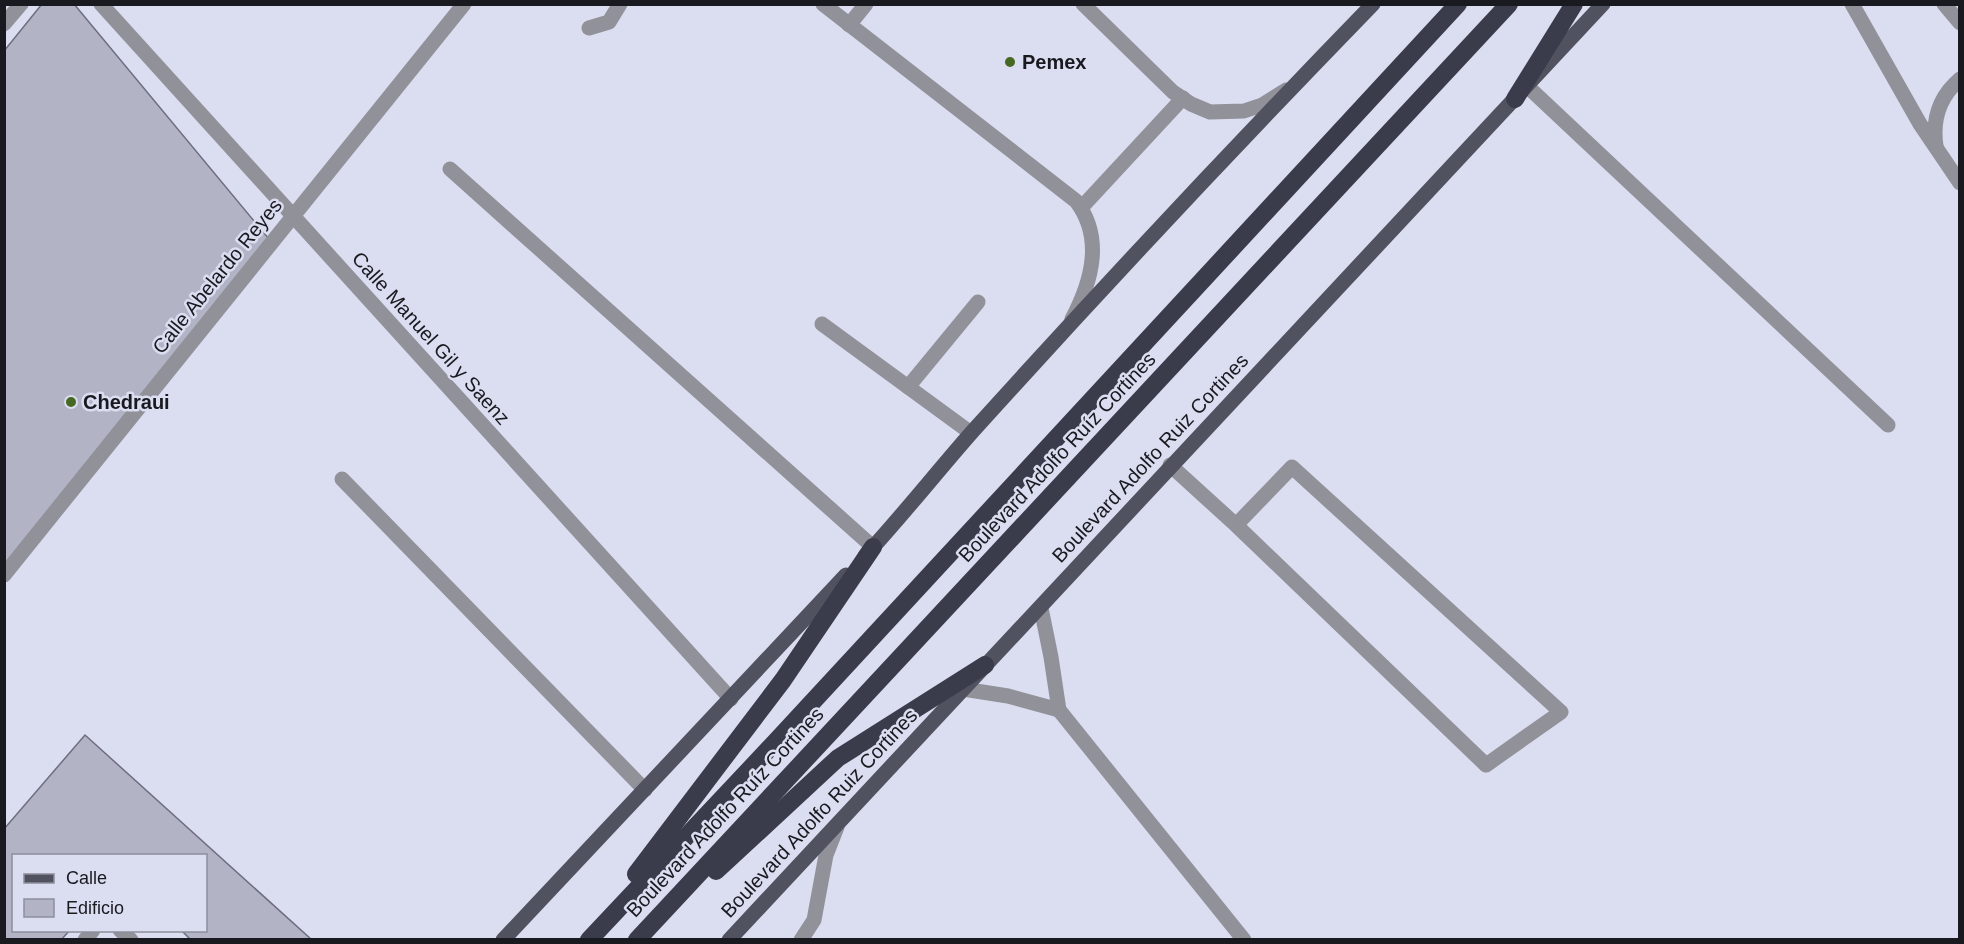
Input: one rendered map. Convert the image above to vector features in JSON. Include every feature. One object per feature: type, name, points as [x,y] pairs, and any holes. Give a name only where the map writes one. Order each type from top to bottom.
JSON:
[{"type":"highway","name":"Boulevard Adolfo Ruíz Cortines","points":[[588,939],[780,737],[1458,4]]},
{"type":"highway","name":"Boulevard Adolfo Ruíz Cortines","points":[[637,939],[1509,4]]},
{"type":"highway","points":[[1521,92],[1574,4]]},
{"type":"highway","points":[[588,939],[783,680],[873,547]]},
{"type":"highway","points":[[643,939],[838,758],[985,665]]},
{"type":"main road","points":[[503,939],[873,547],[971,433],[1373,4]]},
{"type":"main road","name":"Boulevard Adolfo Ruiz Cortines","points":[[729,939],[1041,608],[1170,465],[1603,4]]},
{"type":"street","points":[[4,24],[21,4]]},
{"type":"street","name":"Calle Manuel Gil y Saenz","points":[[101,4],[731,699]]},
{"type":"street","name":"Calle Abelardo Reyes","points":[[4,575],[464,4]]},
{"type":"street","points":[[589,28],[609,22],[620,4]]},
{"type":"street","points":[[823,4],[1081,207],[1089,226],[1094,255],[1092,270],[1081,302],[1066,331]]},
{"type":"street","points":[[849,25],[866,4]]},
{"type":"street","points":[[1083,4],[1173,92],[1210,112],[1244,111],[1262,105],[1296,84]]},
{"type":"street","points":[[1852,4],[1936,150],[1959,183]]},
{"type":"street","points":[[1944,4],[1959,23]]},
{"type":"street","points":[[1936,150],[1934,128],[1940,104],[1946,93],[1959,79]]},
{"type":"street","points":[[1521,92],[1888,425]]},
{"type":"street","points":[[1081,207],[1183,98]]},
{"type":"street","points":[[450,169],[873,547]]},
{"type":"street","points":[[908,387],[978,302]]},
{"type":"street","points":[[822,324],[971,433]]},
{"type":"street","points":[[1170,465],[1236,525],[1486,765],[1561,712],[1292,467],[1236,525]]},
{"type":"street","points":[[342,479],[645,790]]},
{"type":"street","points":[[1041,608],[1059,710],[1244,939]]},
{"type":"street","points":[[963,689],[1008,696],[1059,710]]},
{"type":"street","points":[[801,939],[814,920],[829,845],[841,819]]},
{"type":"building","name":"Chedraui","points":[[42,4],[74,4],[269,239],[4,566],[4,51]]},
{"type":"building","points":[[85,735],[312,940],[191,940],[183,932],[207,932],[207,854],[12,854],[12,932],[68,932],[61,940],[4,940],[4,829]]},
{"type":"place","name":"Pemex","points":[[1010,62]]},
{"type":"place","name":"Chedraui","points":[[71,402]]}]
